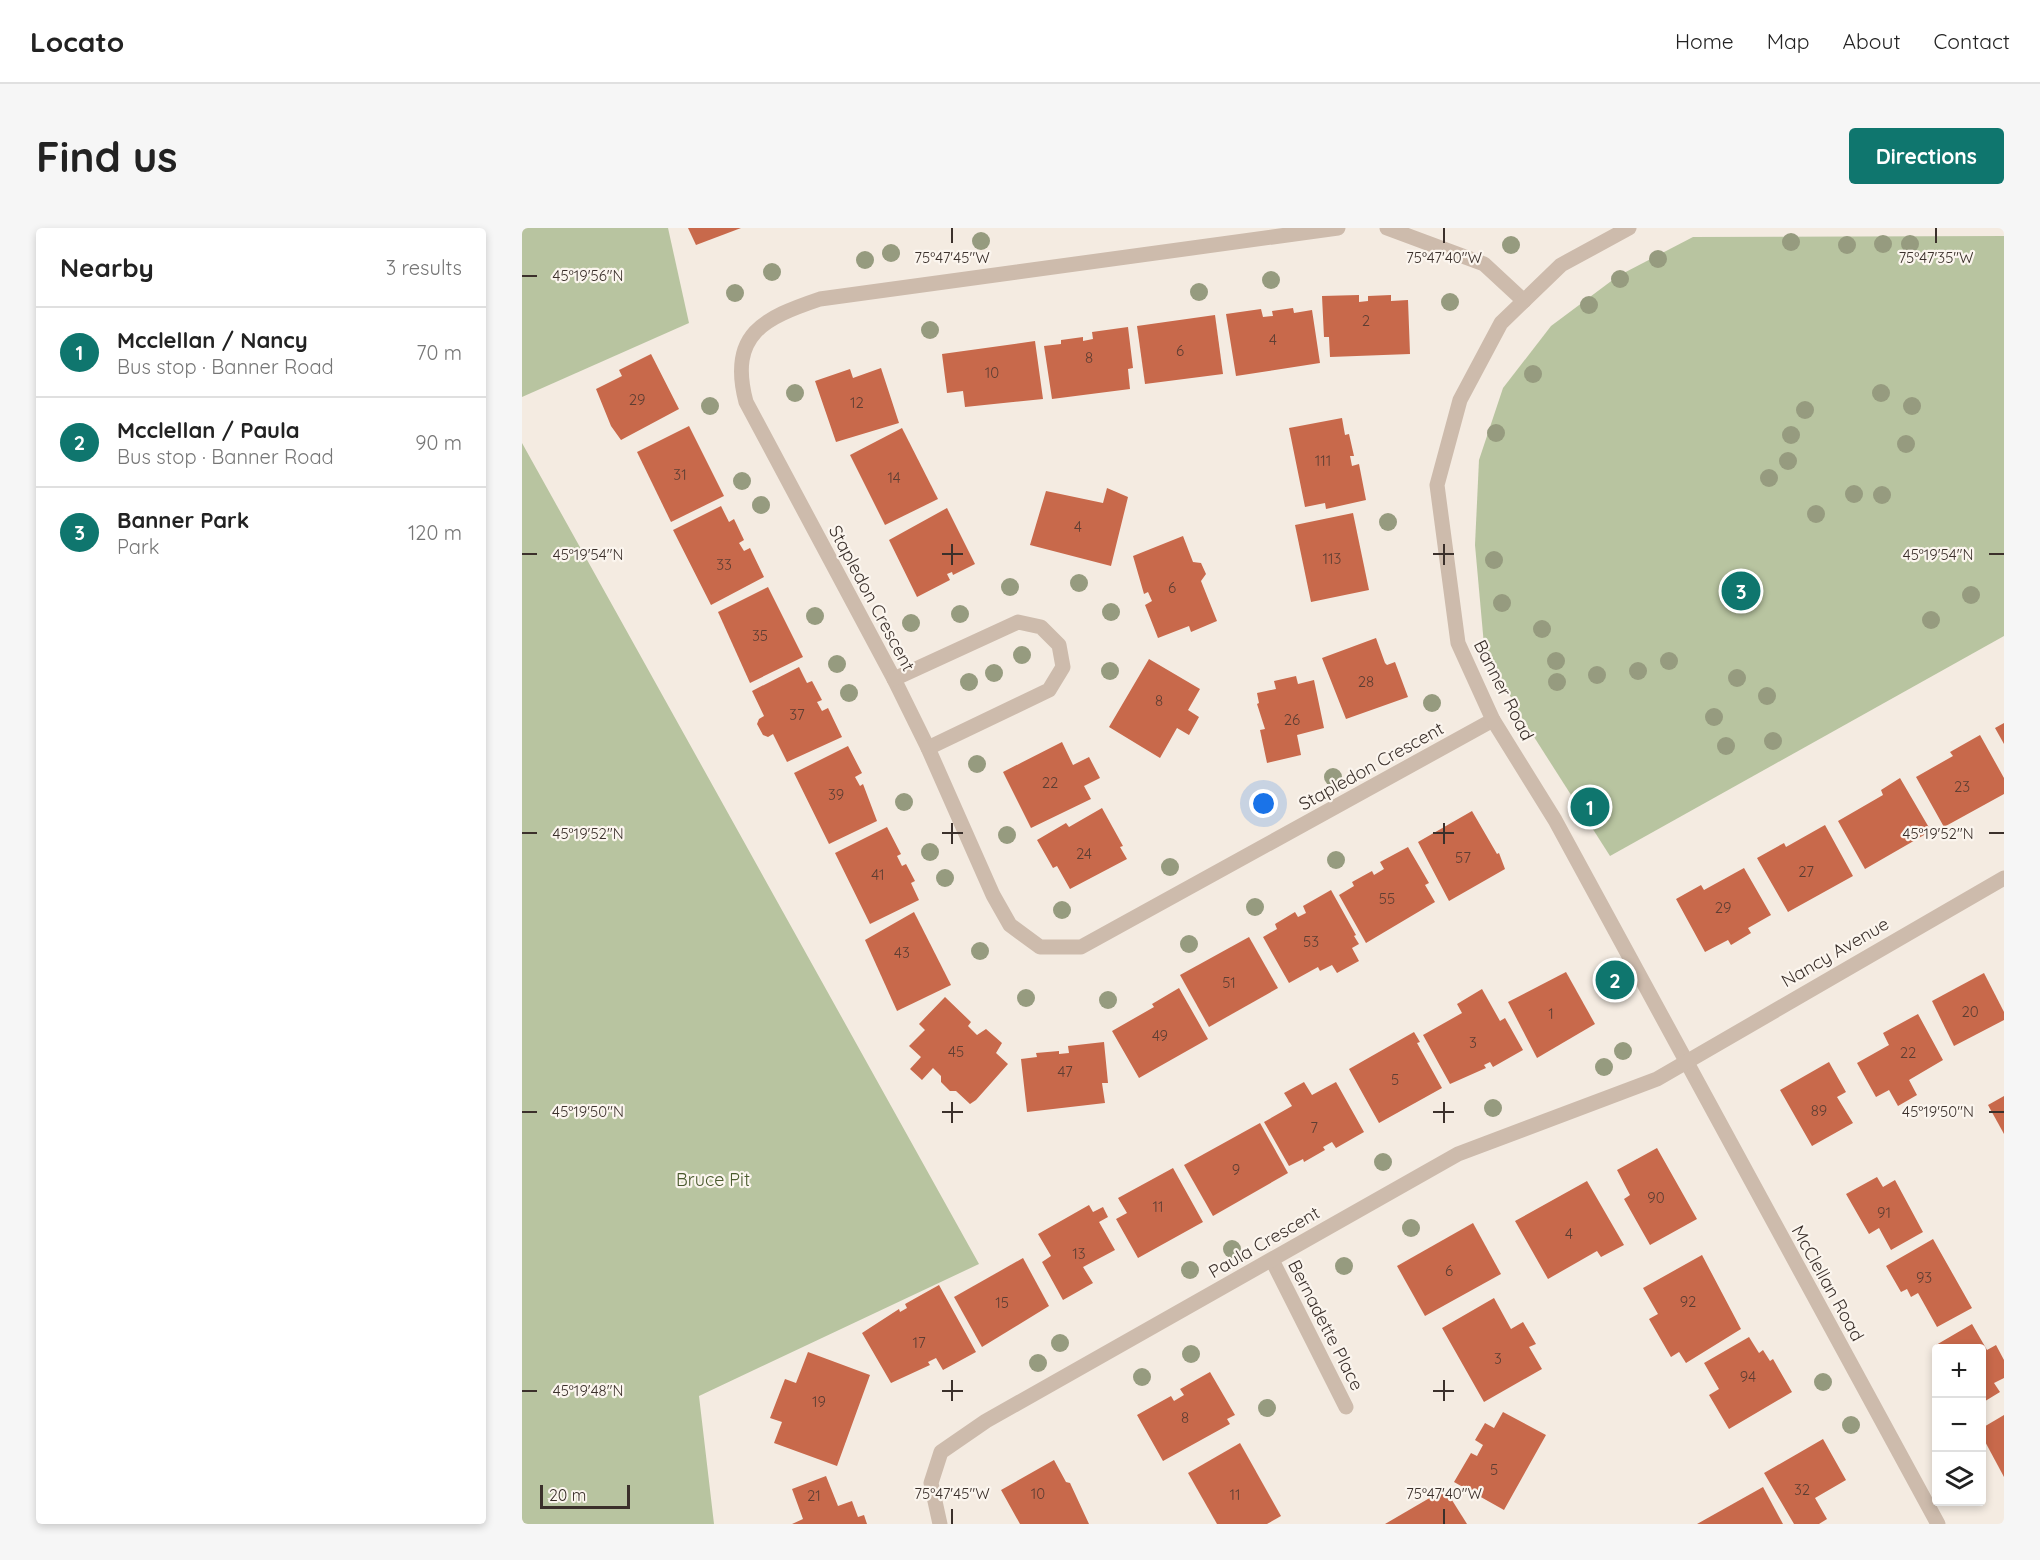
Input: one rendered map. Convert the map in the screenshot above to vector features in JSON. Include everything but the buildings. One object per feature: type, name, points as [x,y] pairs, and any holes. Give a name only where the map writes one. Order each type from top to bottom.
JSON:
[{"type":"street","name":"Stapledon Crescent","points":[[1338,228],[820,299],[779,312],[759,326],[744,354],[741,384],[746,402],[894,679],[928,748],[993,895],[1010,925],[1040,947],[1081,947],[1493,720]]},
{"type":"street","points":[[1388,228],[1485,264],[1524,301]]},
{"type":"street","name":"Banner Road","points":[[1629,228],[1561,265],[1502,323],[1460,400],[1437,485],[1458,643],[1493,720],[1555,820],[1685,1061]]},
{"type":"street","points":[[894,679],[1018,622],[1041,627],[1059,645],[1063,667],[1049,690],[928,748]]},
{"type":"street","name":"Nancy Avenue","points":[[1685,1061],[2003,879]]},
{"type":"street","name":"Paula Crescent","points":[[940,1524],[931,1483],[941,1452],[986,1421],[1458,1154],[1657,1079],[1685,1061]]},
{"type":"street","name":"McClellan Road","points":[[1685,1061],[1938,1524]]},
{"type":"street","name":"Bernadette Place","points":[[1272,1260],[1346,1407]]},
{"type":"green space","points":[[522,228],[668,228],[689,323],[522,397]]},
{"type":"green space","points":[[2004,236],[2004,636],[1610,856],[1520,715],[1484,645],[1475,545],[1479,460],[1503,388],[1551,326],[1618,276],[1693,237]]},
{"type":"green space","name":"Bruce Pit","points":[[522,443],[979,1264],[699,1396],[714,1524],[522,1524]]},
{"type":"place","name":"Banner Park","points":[[1741,591]]},
{"type":"place","name":"Mcclellan / Nancy","points":[[1590,807]]},
{"type":"place","name":"Mcclellan / Paula","points":[[1615,980]]}]
